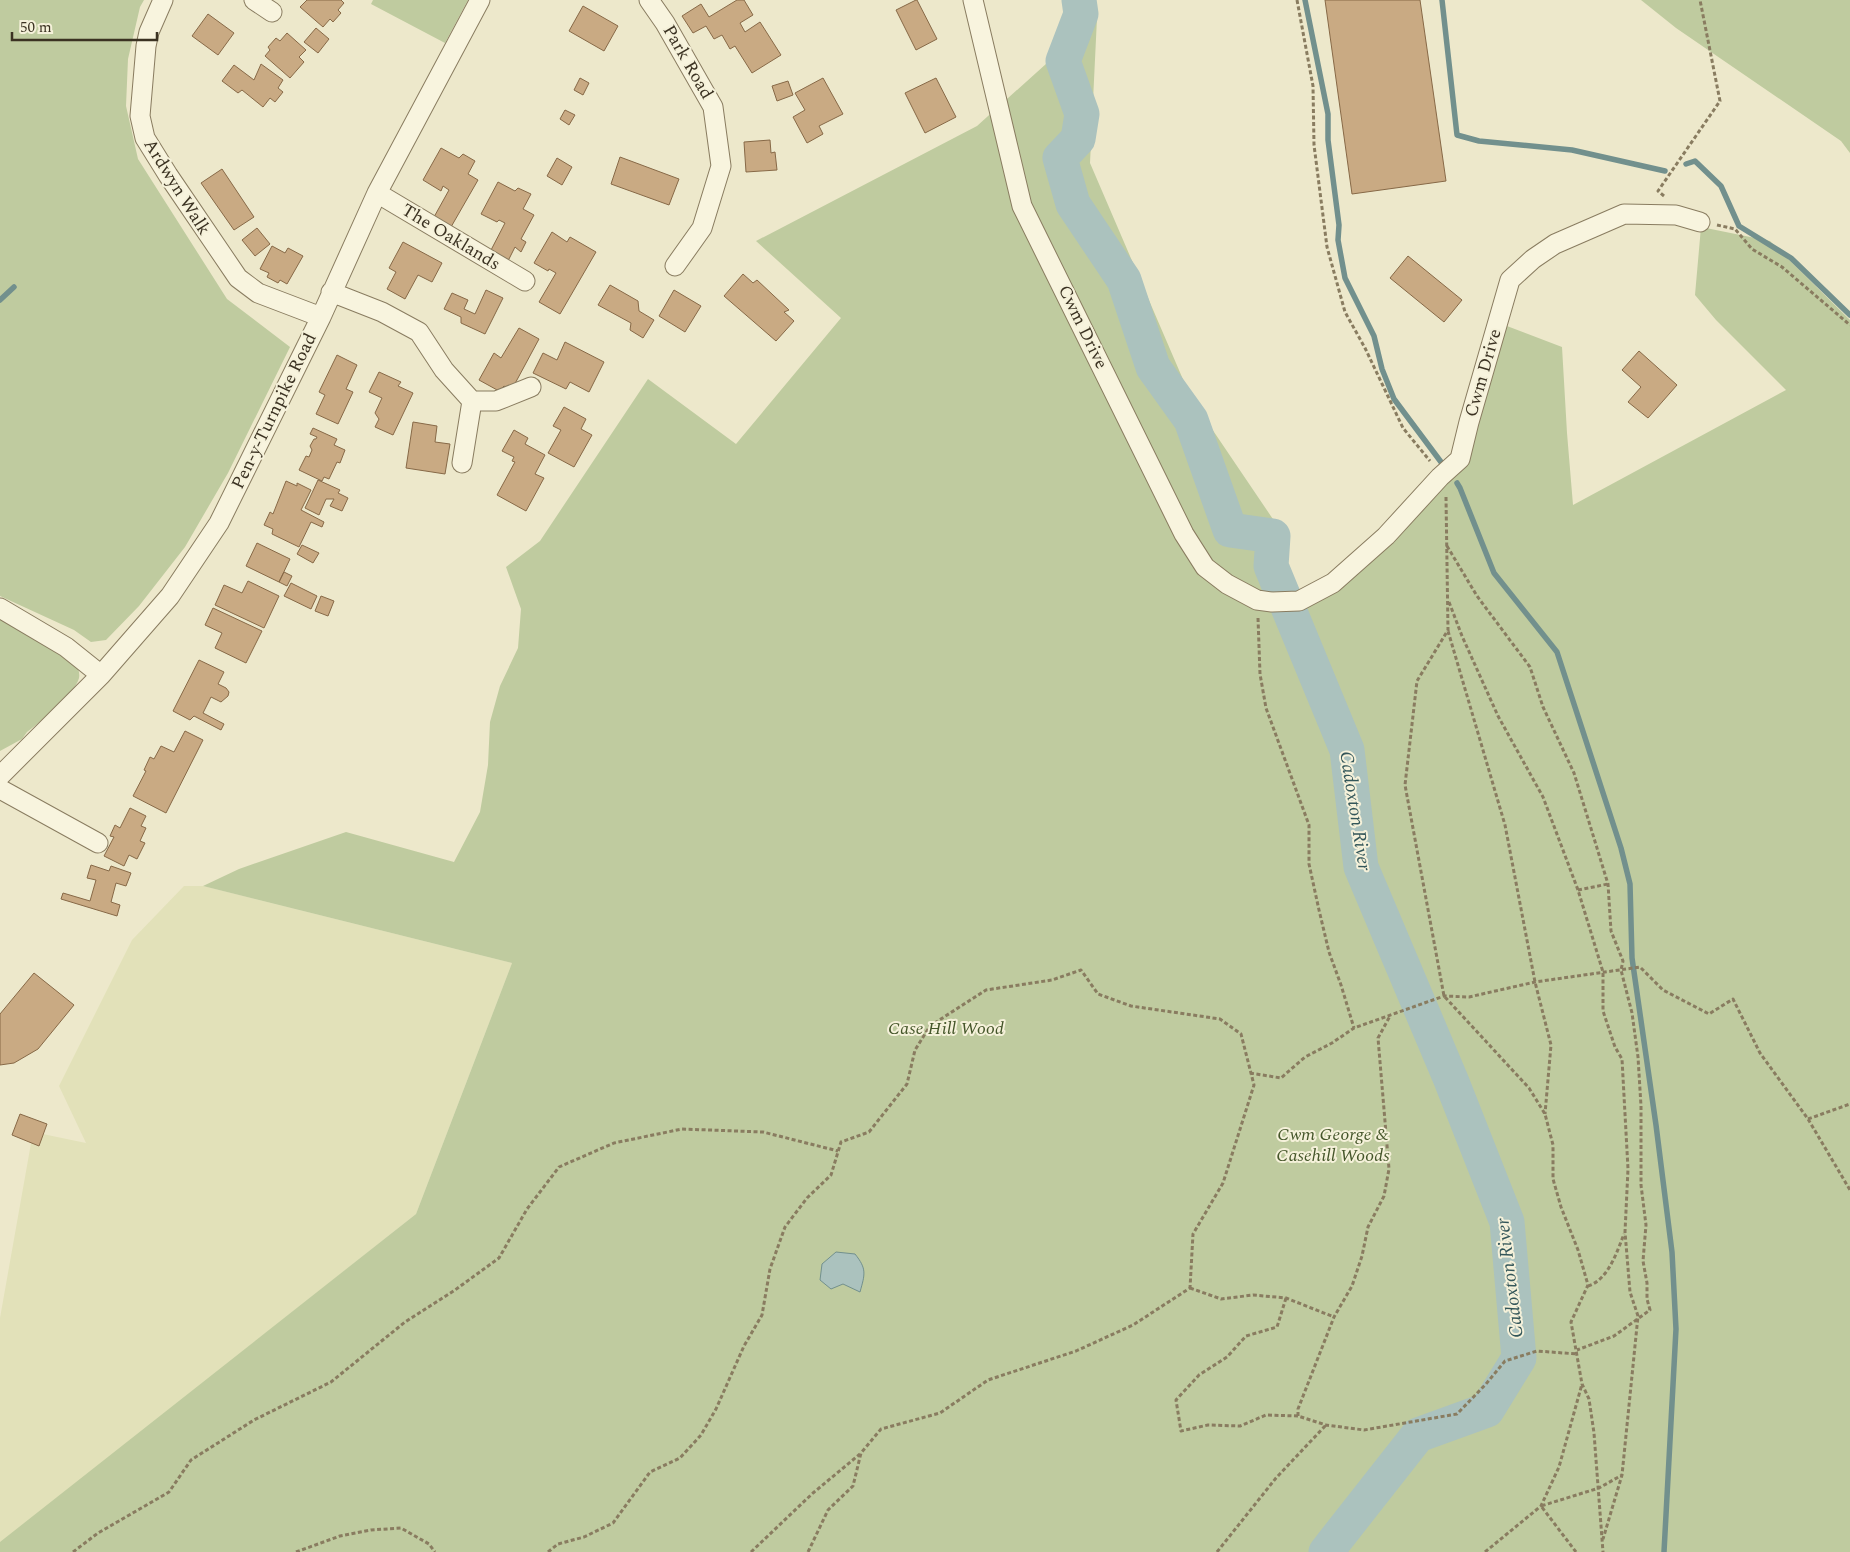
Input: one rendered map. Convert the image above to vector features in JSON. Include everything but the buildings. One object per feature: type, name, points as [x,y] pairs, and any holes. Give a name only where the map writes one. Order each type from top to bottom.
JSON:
[{"type":"street","name":"Ardwyn Walk","points":[[163,0],[149,32],[146,46],[140,116],[145,138],[238,278],[258,293],[321,317]]},
{"type":"street","points":[[254,0],[272,12]]},
{"type":"street","name":"Pen-y-Turnpike Road","points":[[0,776],[101,675],[170,596],[219,523],[321,317],[377,193],[480,0]]},
{"type":"street","name":"Park Road","points":[[649,0],[665,23],[713,107],[722,166],[702,228],[675,266]]},
{"type":"street","name":"Cwm Drive","points":[[973,0],[1022,206],[1184,534],[1205,567],[1227,584],[1265,601],[1299,601],[1333,583],[1386,536],[1440,477],[1460,459],[1510,280],[1533,259],[1555,244],[1624,214],[1676,215],[1700,222]]},
{"type":"street","name":"The Oaklands","points":[[377,193],[525,281]]},
{"type":"street","points":[[331,292],[382,312],[419,332],[444,370],[472,401],[496,401],[531,387]]},
{"type":"street","points":[[462,463],[472,401]]},
{"type":"street","points":[[0,608],[66,647],[101,675]]},
{"type":"street","points":[[0,789],[98,843]]},
{"type":"path","points":[[1297,0],[1313,86],[1314,145],[1326,247],[1345,312],[1365,348],[1403,428],[1435,466],[1447,489],[1448,630],[1505,825],[1535,982],[1551,1045],[1545,1114]]},
{"type":"path","points":[[1665,196],[1658,191],[1720,101],[1700,0]]},
{"type":"path","points":[[1700,222],[1735,229],[1752,249],[1782,267],[1850,325]]},
{"type":"path","points":[[1286,1298],[1277,1327],[1246,1336],[1226,1357],[1199,1375],[1176,1400],[1180,1431],[1208,1425],[1240,1426],[1266,1415],[1298,1416],[1326,1425],[1364,1430],[1457,1414],[1505,1361],[1536,1351],[1577,1352],[1614,1336],[1650,1310],[1643,1260],[1646,1225],[1641,1185],[1639,1067],[1623,961],[1610,931],[1608,884],[1574,773],[1543,707],[1530,667],[1477,596],[1447,546]]},
{"type":"path","points":[[1448,599],[1462,636],[1498,716],[1543,797],[1578,890],[1603,972],[1603,1011],[1615,1047],[1622,1059],[1628,1169],[1625,1232],[1630,1292],[1638,1320],[1622,1475],[1602,1542]]},
{"type":"path","points":[[1265,601],[1260,674],[1266,708],[1309,825],[1309,864],[1319,910],[1329,952],[1354,1028]]},
{"type":"path","points":[[1448,630],[1417,682],[1404,785],[1444,996],[1529,1088],[1545,1114],[1553,1145],[1553,1179],[1561,1207],[1578,1250],[1587,1286],[1571,1322],[1582,1384],[1589,1399],[1593,1424],[1603,1552]]},
{"type":"path","points":[[1578,890],[1608,884]]},
{"type":"path","points":[[1250,1073],[1281,1078],[1305,1058],[1354,1028],[1444,996],[1469,997],[1535,982],[1640,967],[1663,990],[1709,1014],[1734,999],[1760,1053],[1808,1119],[1850,1190]]},
{"type":"path","points":[[548,1552],[558,1544],[584,1537],[613,1523],[650,1472],[680,1458],[700,1435],[716,1409],[744,1346],[762,1315],[770,1269],[785,1226],[807,1198],[831,1175],[841,1142],[869,1132],[907,1084],[915,1050],[930,1026],[986,990],[1052,980],[1081,970],[1098,994],[1131,1006],[1220,1019],[1241,1034],[1254,1085],[1223,1183],[1193,1234],[1190,1288]]},
{"type":"path","points":[[1298,1416],[1298,1409],[1334,1317],[1352,1286],[1362,1256],[1368,1227],[1384,1196],[1389,1169],[1378,1038],[1390,1015]]},
{"type":"path","points":[[1808,1119],[1850,1104]]},
{"type":"path","points":[[73,1552],[98,1533],[169,1492],[190,1460],[254,1420],[331,1382],[405,1322],[455,1290],[499,1258],[527,1209],[559,1167],[614,1143],[682,1129],[762,1132],[838,1151]]},
{"type":"path","points":[[1587,1286],[1593,1285],[1605,1274],[1625,1232]]},
{"type":"path","points":[[1190,1288],[1221,1300],[1253,1295],[1286,1298],[1334,1317]]},
{"type":"path","points":[[751,1552],[813,1493],[861,1453],[881,1429],[940,1413],[988,1380],[1076,1351],[1125,1329],[1190,1288]]},
{"type":"path","points":[[1541,1506],[1559,1467],[1582,1384]]},
{"type":"path","points":[[1217,1552],[1276,1478],[1326,1425]]},
{"type":"path","points":[[808,1552],[828,1510],[853,1486],[861,1453]]},
{"type":"path","points":[[1485,1552],[1541,1506],[1599,1488],[1622,1475]]},
{"type":"path","points":[[1541,1506],[1576,1552]]},
{"type":"path","points":[[296,1552],[304,1551],[340,1536],[371,1530],[401,1528],[430,1544],[435,1552]]},
{"type":"green space","points":[[0,0],[144,0],[140,7],[128,59],[126,106],[138,159],[227,299],[290,347],[228,473],[185,547],[139,606],[106,640],[91,642],[74,630],[0,596]]},
{"type":"green space","points":[[373,0],[468,0],[445,43],[371,4]]},
{"type":"green space","points":[[1641,0],[1850,0],[1850,153],[1841,141],[1676,28]]},
{"type":"green space","name":"Case Hill Wood","points":[[1097,18],[1090,163],[1191,398],[1281,531],[1285,596],[1288,593],[1330,581],[1463,461],[1499,323],[1562,347],[1573,505],[1786,390],[1716,320],[1695,295],[1701,227],[1770,241],[1850,320],[1850,1552],[0,1552],[0,1542],[416,1214],[512,963],[203,886],[239,869],[346,832],[454,862],[480,812],[488,765],[490,722],[500,686],[518,648],[521,609],[506,567],[540,541],[648,379],[736,444],[841,318],[756,241],[977,126]]},
{"type":"green space","points":[[0,618],[76,663],[79,670],[79,678],[71,692],[27,732],[22,739],[0,751]]},
{"type":"green space","points":[[184,886],[203,886],[512,963],[416,1214],[0,1544],[0,1318],[33,1132],[86,1143],[59,1086],[132,940]]},
{"type":"water","points":[[836,1252],[855,1254],[862,1264],[864,1272],[860,1292],[843,1284],[831,1289],[820,1280],[822,1264]]},
{"type":"waterway","name":"Cadoxton River","points":[[1079,0],[1081,14],[1063,61],[1082,114],[1078,139],[1060,158],[1073,204],[1124,280],[1153,367],[1191,420],[1230,530],[1273,536],[1271,566],[1347,750],[1361,867],[1451,1080],[1507,1222],[1519,1358],[1487,1410],[1418,1435],[1326,1552]]},
{"type":"waterway","points":[[1305,0],[1328,114],[1328,140],[1339,225],[1338,240],[1345,278],[1374,336],[1382,369],[1394,399],[1441,462]]},
{"type":"waterway","points":[[1442,0],[1457,135],[1479,141],[1572,150],[1665,171]]},
{"type":"waterway","points":[[1686,164],[1695,161],[1721,186],[1739,226],[1791,258],[1850,315]]},
{"type":"waterway","points":[[0,300],[14,287]]},
{"type":"waterway","points":[[1457,483],[1494,573],[1557,652],[1621,848],[1630,884],[1632,958],[1672,1252],[1676,1329],[1664,1552]]},
{"type":"park label","name":"Cwm George & Casehill Woods","points":[[1333,1144]]}]
